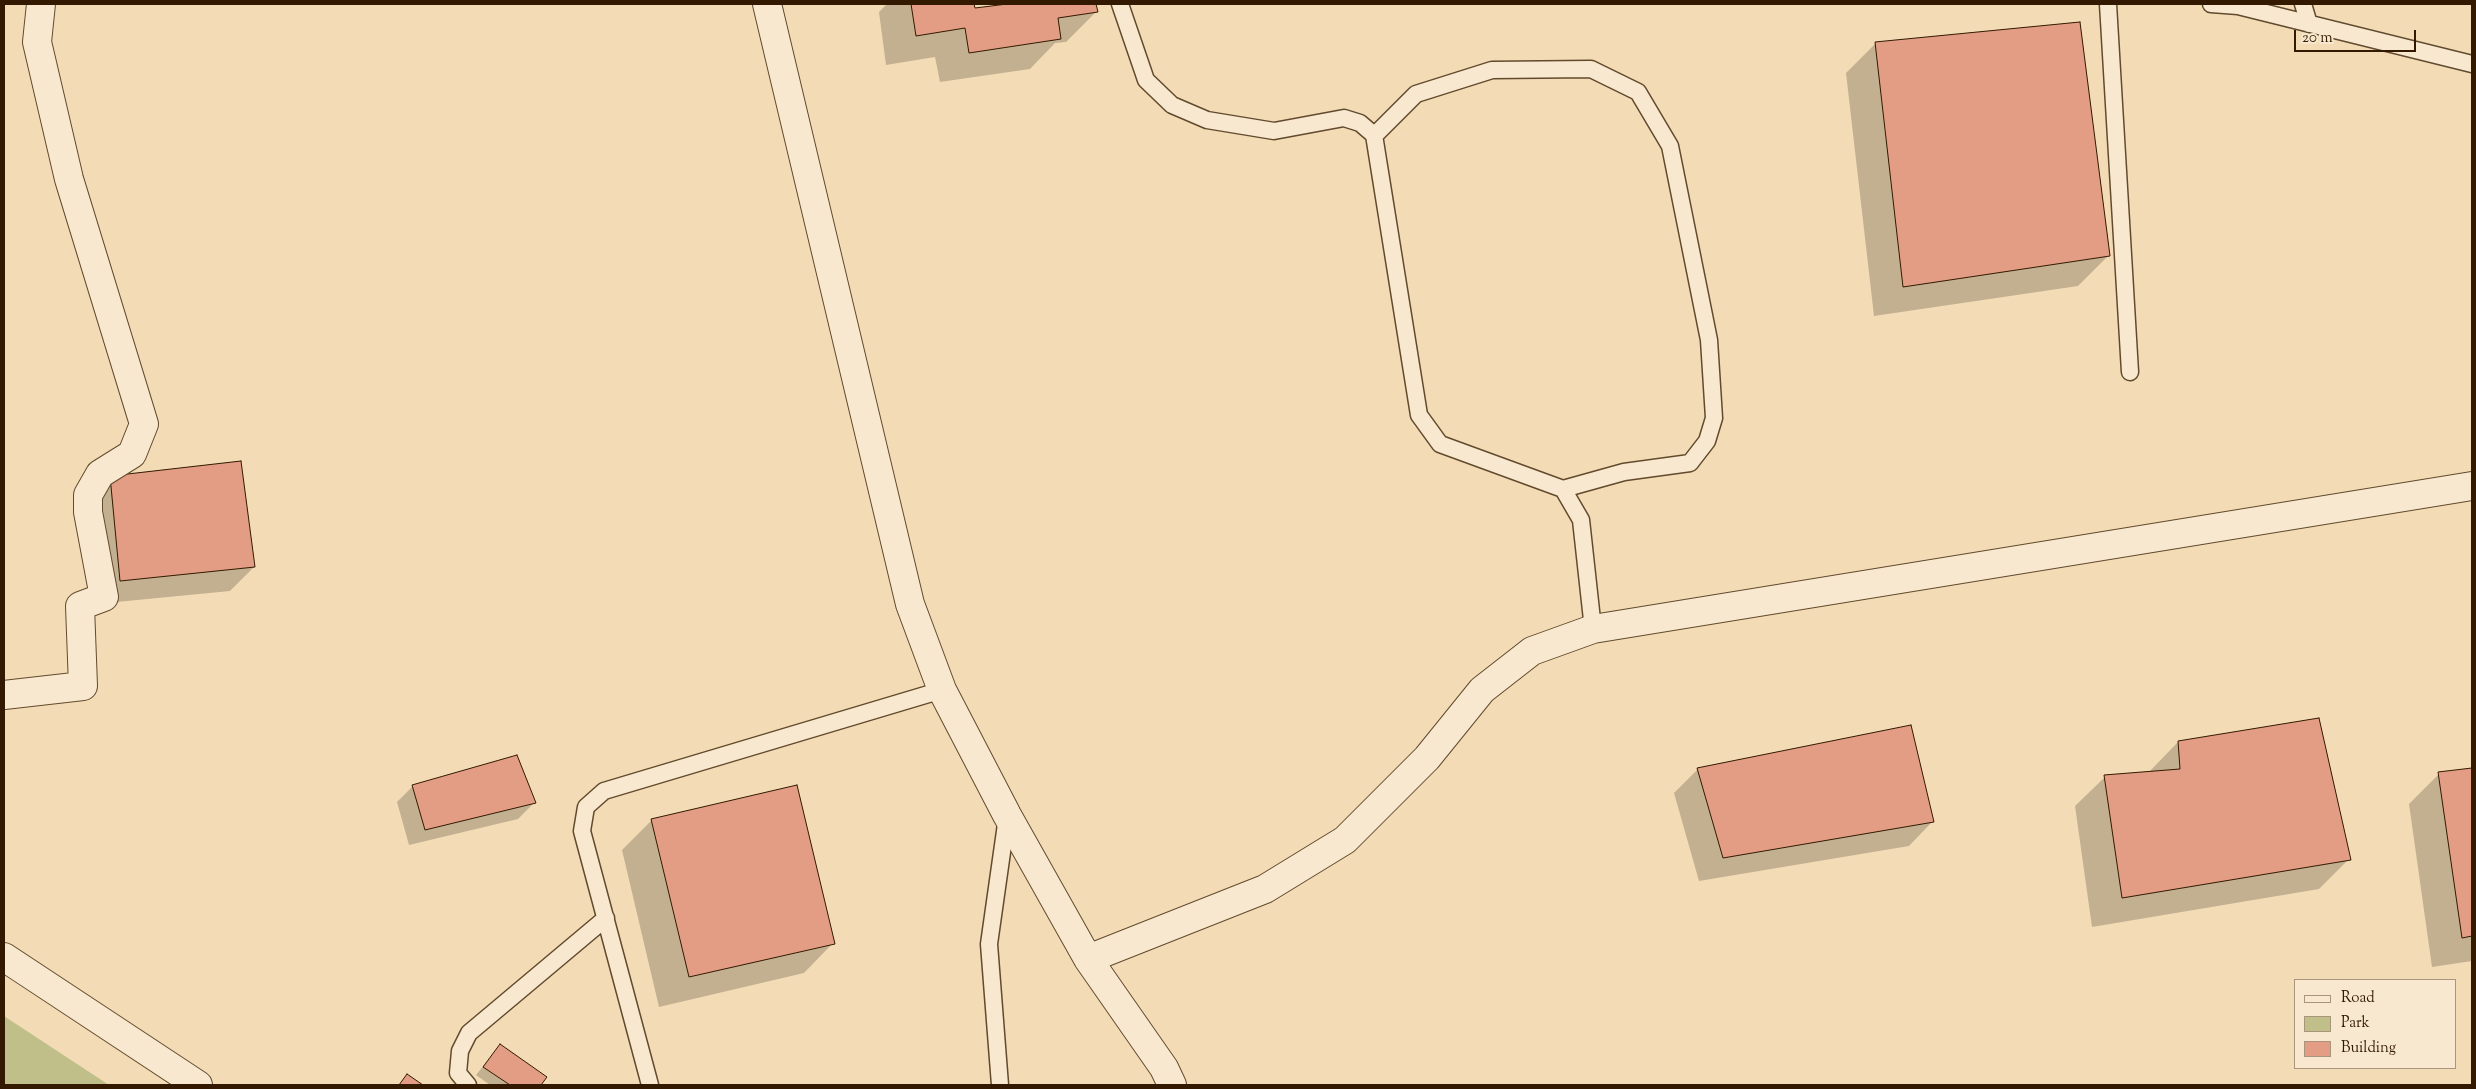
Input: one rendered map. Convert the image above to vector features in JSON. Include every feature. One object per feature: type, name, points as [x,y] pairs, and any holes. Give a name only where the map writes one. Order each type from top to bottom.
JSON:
[{"type":"street","points":[[4,695],[83,686],[80,606],[104,597],[88,512],[88,495],[100,474],[132,454],[144,424],[67,170],[37,42],[41,4]]},
{"type":"street","points":[[767,4],[910,604],[942,690],[1007,815],[1088,959],[1164,1068],[1172,1085]]},
{"type":"street","points":[[1088,959],[1265,889],[1345,840],[1427,758],[1482,690],[1532,651],[1593,629],[2472,486]]},
{"type":"street","points":[[4,957],[198,1085]]},
{"type":"lane","points":[[1120,4],[1146,80],[1172,105],[1208,120],[1274,131],[1344,118],[1360,123],[1374,136],[1419,415],[1440,444],[1563,489],[1624,472],[1690,463],[1708,441],[1714,418],[1709,340],[1670,146],[1638,92],[1591,69],[1492,70],[1416,94],[1374,136]]},
{"type":"lane","points":[[2108,4],[2130,372]]},
{"type":"lane","points":[[2211,4],[2238,6],[2472,64]]},
{"type":"lane","points":[[2303,4],[2309,24]]},
{"type":"lane","points":[[1563,489],[1581,520],[1593,629]]},
{"type":"lane","points":[[650,1085],[582,831],[586,807],[604,791],[942,690]]},
{"type":"lane","points":[[1000,1085],[989,944],[1007,815]]},
{"type":"lane","points":[[468,1085],[458,1073],[460,1052],[469,1032],[606,918]]},
{"type":"green space","points":[[4,1016],[109,1085],[4,1085]]},
{"type":"building","points":[[911,4],[974,4],[975,8],[1007,4],[1096,4],[1098,12],[1058,18],[1061,39],[969,53],[965,28],[916,36]]},
{"type":"building","points":[[2080,22],[2110,256],[1903,287],[1875,42]]},
{"type":"building","points":[[241,461],[255,567],[120,581],[110,476]]},
{"type":"building","points":[[2319,718],[2351,860],[2122,898],[2104,775],[2180,769],[2178,741]]},
{"type":"building","points":[[1911,725],[1934,822],[1723,858],[1697,768]]},
{"type":"building","points":[[517,755],[536,803],[425,830],[412,785]]},
{"type":"building","points":[[2472,768],[2472,936],[2462,938],[2438,772]]},
{"type":"building","points":[[797,785],[835,944],[689,977],[651,819]]},
{"type":"building","points":[[500,1044],[547,1077],[541,1085],[510,1085],[483,1067]]},
{"type":"building","points":[[407,1074],[423,1085],[399,1085]]}]
